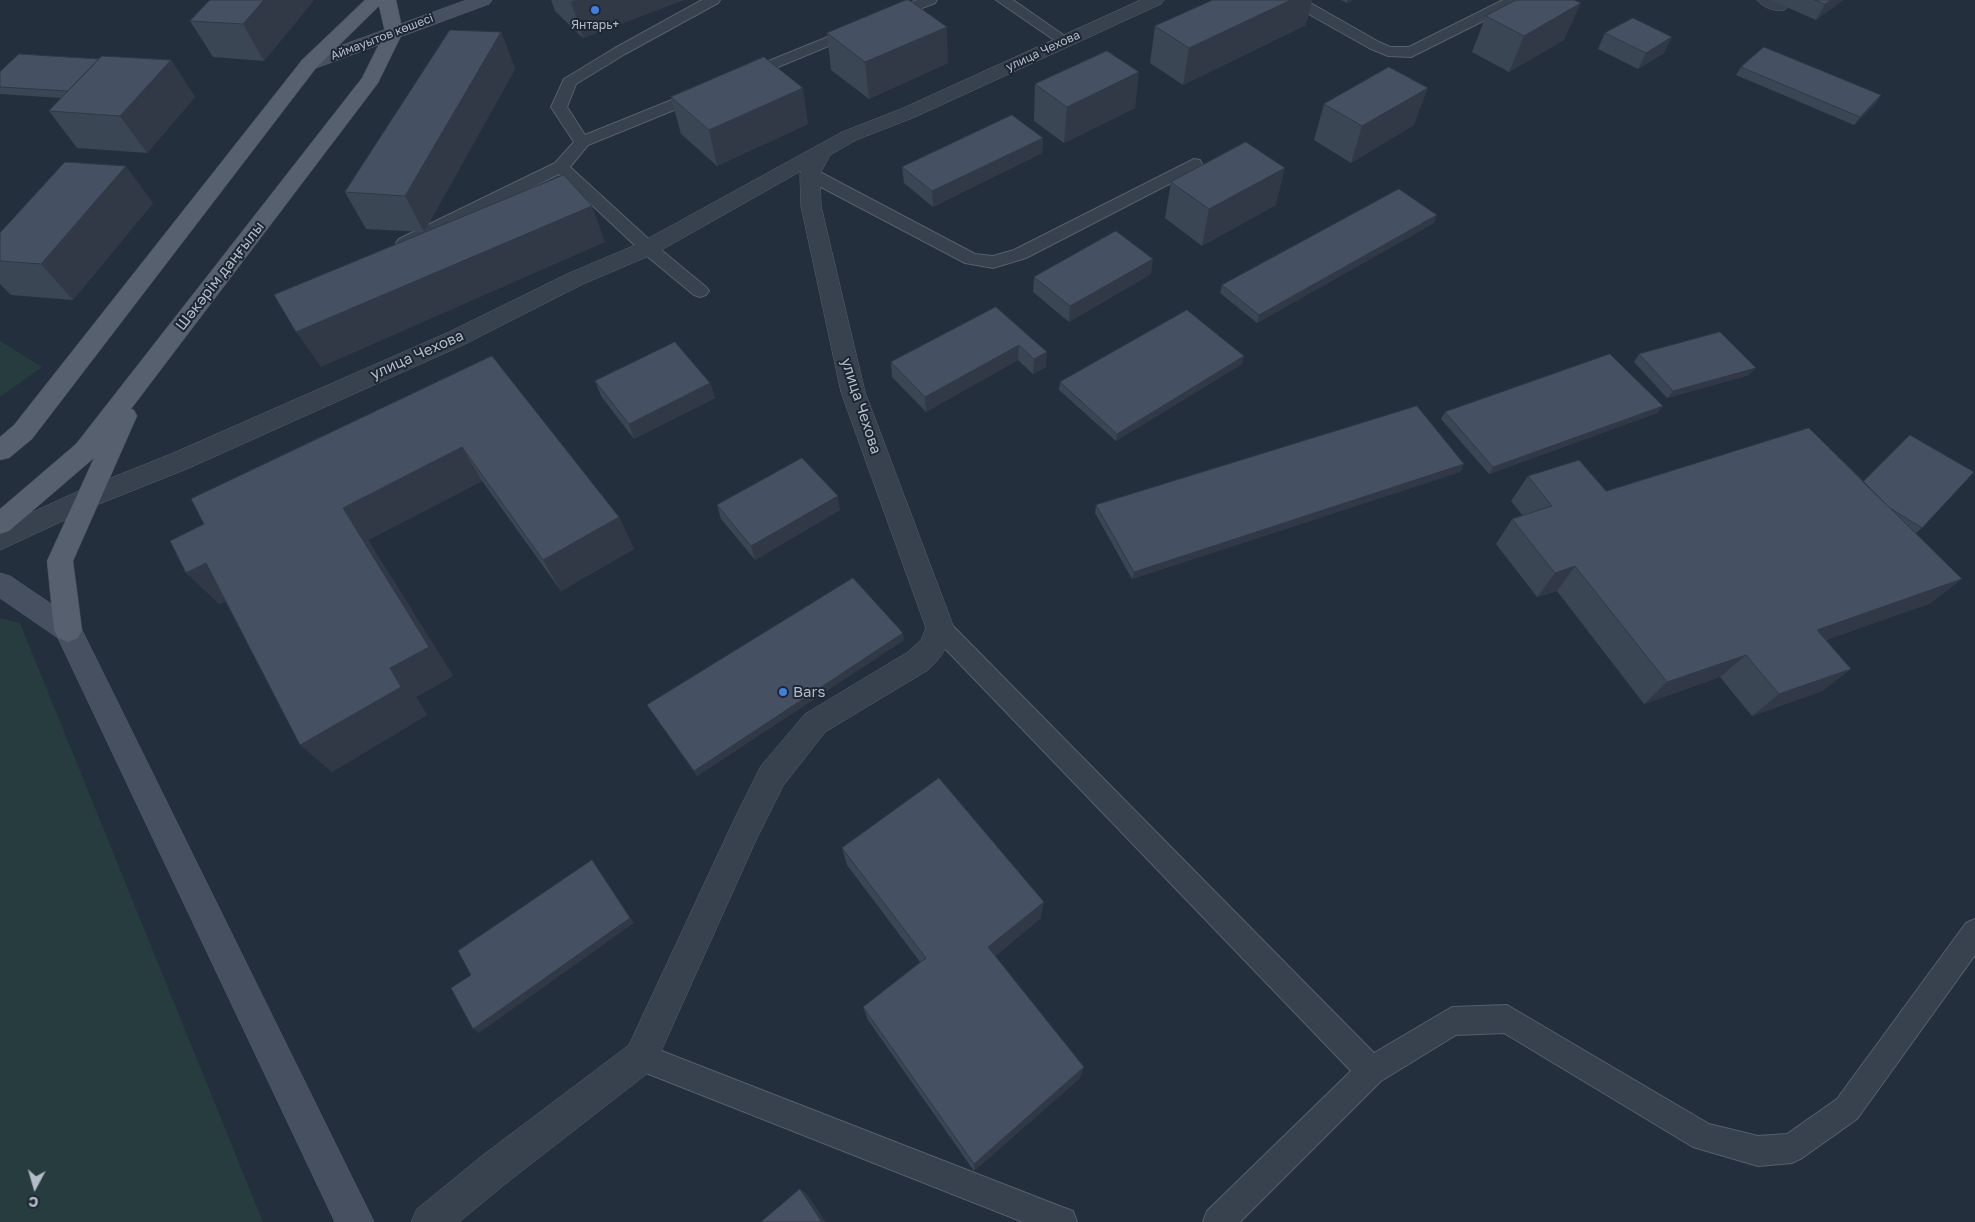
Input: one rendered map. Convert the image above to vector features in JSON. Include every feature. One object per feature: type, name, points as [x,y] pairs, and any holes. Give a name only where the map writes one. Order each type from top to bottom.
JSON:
[{"type":"main road","points":[[0,452],[23,432],[309,64],[375,0]]},
{"type":"main road","points":[[387,0],[394,32]]},
{"type":"main road","name":"Шәкәрім даңғылы","points":[[0,524],[85,451],[371,79],[394,32]]},
{"type":"main road","points":[[68,630],[60,561],[90,497],[140,380]]},
{"type":"street","name":"Аймауытов көшесі","points":[[309,64],[483,0]]},
{"type":"street","name":"улица Чехова","points":[[0,539],[90,497],[180,461],[457,338],[576,279],[648,248],[849,136],[908,113],[1155,0]]},
{"type":"street","name":"улица Чехова","points":[[822,150],[810,174],[811,206],[853,392],[940,628]]},
{"type":"street","points":[[0,584],[68,630],[355,1222]]},
{"type":"street","points":[[430,1222],[496,1168],[641,1057],[745,830],[772,776],[815,723],[918,661],[932,648],[940,628]]},
{"type":"lane","points":[[582,142],[560,107],[570,82],[620,50],[713,0]]},
{"type":"lane","points":[[728,82],[930,0]]},
{"type":"lane","points":[[1003,0],[1065,41]]},
{"type":"lane","points":[[1294,0],[1388,52],[1411,52],[1514,0]]},
{"type":"lane","points":[[387,251],[561,167],[582,142],[710,90]]},
{"type":"lane","points":[[810,174],[971,259],[993,262],[1020,254],[1194,164]]},
{"type":"lane","points":[[561,167],[648,248],[700,291]]},
{"type":"lane","points":[[940,628],[1371,1071]]},
{"type":"lane","points":[[1218,1222],[1371,1071],[1452,1021],[1507,1020],[1703,1137],[1758,1151],[1792,1148],[1847,1109],[1975,932]]},
{"type":"lane","points":[[641,1057],[1062,1222]]},
{"type":"green space","points":[[0,341],[42,367],[0,397]]},
{"type":"green space","points":[[0,618],[20,623],[263,1222],[0,1222]]},
{"type":"building","points":[[210,0],[264,0],[243,24],[190,21]]},
{"type":"building","points":[[909,0],[947,27],[865,62],[827,33]]},
{"type":"building","points":[[1213,0],[1291,0],[1189,48],[1155,26]]},
{"type":"building","points":[[1516,0],[1574,0],[1581,3],[1524,36],[1486,16]]},
{"type":"building","points":[[1815,0],[1831,0],[1825,4]]},
{"type":"building","points":[[1633,18],[1672,37],[1646,53],[1605,33]]},
{"type":"building","points":[[450,30],[501,32],[405,196],[345,192]]},
{"type":"building","points":[[1764,47],[1881,95],[1860,117],[1741,67]]},
{"type":"building","points":[[1107,51],[1139,72],[1067,107],[1035,84]]},
{"type":"building","points":[[19,54],[99,59],[68,91],[0,87],[0,72]]},
{"type":"building","points":[[102,56],[171,60],[120,116],[49,111]]},
{"type":"building","points":[[764,57],[803,88],[709,130],[671,97]]},
{"type":"building","points":[[1389,67],[1428,88],[1362,126],[1324,104]]},
{"type":"building","points":[[1012,115],[1043,138],[932,191],[902,167]]},
{"type":"building","points":[[1246,142],[1285,168],[1209,209],[1171,182]]},
{"type":"building","points":[[65,162],[126,166],[41,264],[0,261],[0,233]]},
{"type":"building","points":[[564,175],[592,206],[296,332],[274,295]]},
{"type":"building","points":[[1399,189],[1437,215],[1259,315],[1222,285]]},
{"type":"building","points":[[1116,231],[1153,259],[1070,306],[1034,277]]},
{"type":"building","points":[[996,307],[1047,352],[1034,359],[1019,345],[925,397],[891,362]]},
{"type":"building","points":[[1187,310],[1244,356],[1117,434],[1060,382]]},
{"type":"building","points":[[1720,332],[1756,368],[1673,391],[1639,354]]},
{"type":"building","points":[[675,342],[710,383],[629,424],[595,381]]},
{"type":"building","points":[[1610,354],[1663,406],[1493,467],[1445,412]]},
{"type":"building","points":[[492,356],[619,517],[543,560],[462,447],[343,508],[429,647],[390,668],[401,687],[300,745],[206,563],[186,573],[170,541],[204,524],[191,499]]},
{"type":"building","points":[[1417,406],[1464,464],[1134,572],[1096,505]]},
{"type":"building","points":[[1809,428],[1962,579],[1817,630],[1851,669],[1779,694],[1746,655],[1667,682],[1575,566],[1555,573],[1512,519],[1552,506],[1528,476],[1579,460],[1606,491]]},
{"type":"building","points":[[1910,435],[1974,472],[1922,528],[1890,508],[1863,482]]},
{"type":"building","points":[[802,458],[838,496],[751,546],[717,505]]},
{"type":"building","points":[[853,578],[903,633],[694,771],[647,705]]},
{"type":"building","points":[[939,778],[1044,902],[988,947],[1084,1067],[974,1164],[863,1007],[926,958],[842,848]]},
{"type":"building","points":[[592,860],[630,918],[473,1029],[451,988],[471,975],[458,951]]},
{"type":"building","points":[[800,1189],[822,1222],[761,1222]]},
{"type":"place","name":"Янтарь+","points":[[595,10]]},
{"type":"place","name":"Bars","points":[[783,692]]}]
